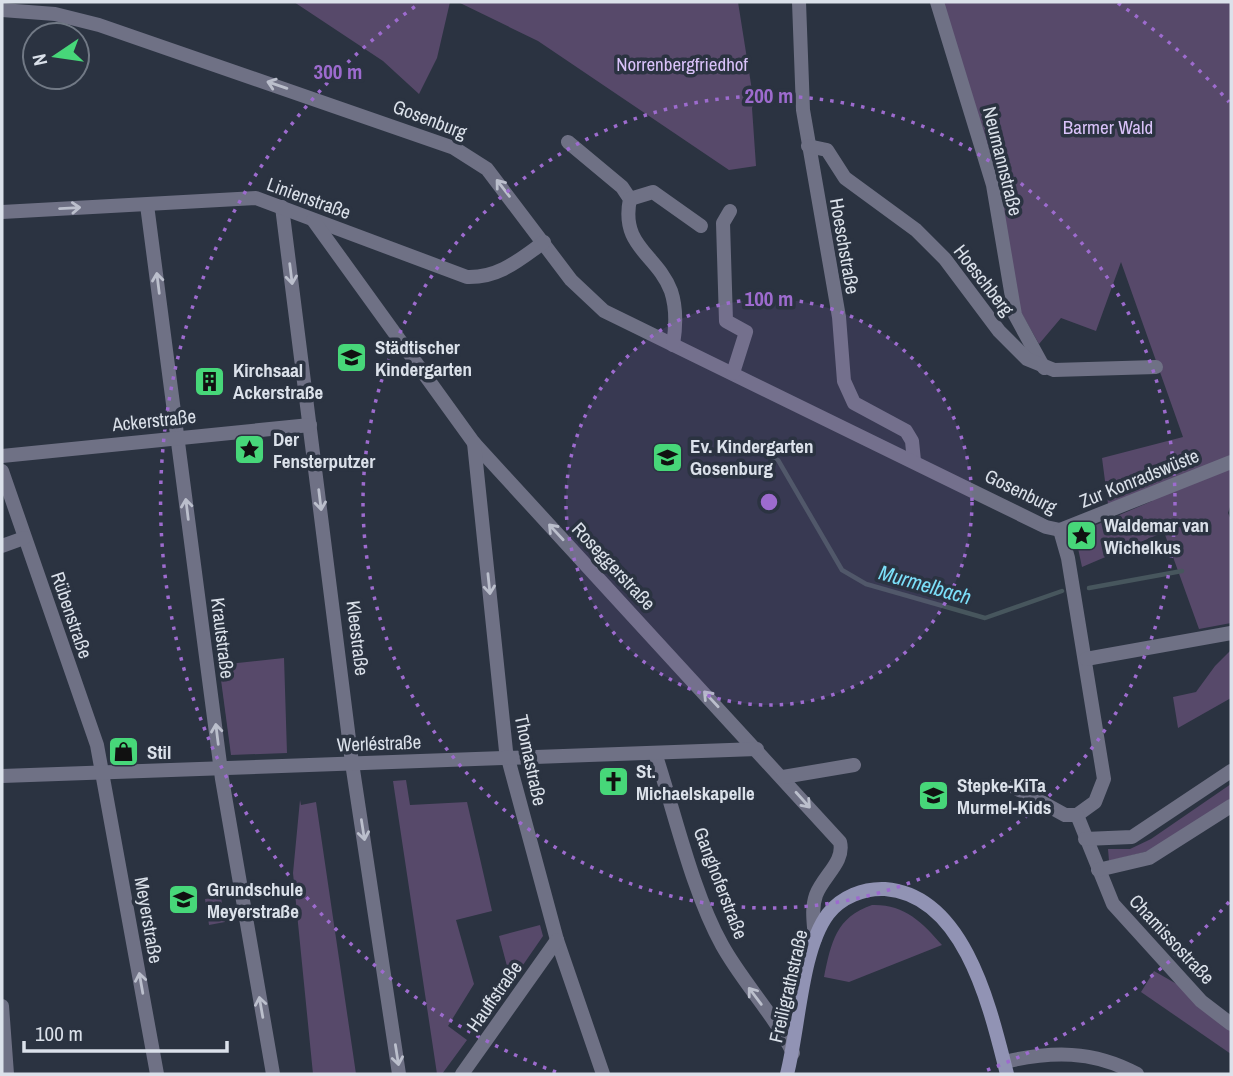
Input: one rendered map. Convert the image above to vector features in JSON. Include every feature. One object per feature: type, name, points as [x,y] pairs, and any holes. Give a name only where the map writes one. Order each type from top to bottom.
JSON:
[{"type":"street","name":"Hoeschstraße","points":[[799,2],[800,82],[808,146],[839,317],[846,390],[853,403],[905,431],[912,441],[914,461]]},
{"type":"street","name":"Neumannstraße","points":[[937,2],[993,185],[1015,315],[1044,369]]},
{"type":"street","name":"Gosenburg","points":[[2,10],[55,14],[99,25],[454,148],[487,169],[571,280],[604,311],[1046,527],[1060,530],[1086,659],[1104,779],[1102,790],[1095,802],[1077,815]]},
{"type":"street","points":[[568,142],[622,187],[630,199],[628,209],[635,243],[670,289],[677,324],[673,345]]},
{"type":"street","name":"Hoeschberg","points":[[808,146],[827,150],[845,178],[916,230],[945,259],[1017,351],[1044,369]]},
{"type":"street","points":[[630,199],[653,192],[701,226]]},
{"type":"street","name":"Linienstraße","points":[[2,212],[256,198],[467,278],[491,276],[502,271],[544,242]]},
{"type":"street","name":"Krautstraße","points":[[147,205],[221,767],[273,1074]]},
{"type":"street","name":"Kleestraße","points":[[282,207],[352,763],[400,1074]]},
{"type":"street","points":[[730,211],[723,223],[726,321],[746,332],[733,373]]},
{"type":"street","name":"Roseggerstraße","points":[[313,220],[474,443],[840,842],[842,854],[816,896],[813,907],[815,939]]},
{"type":"street","points":[[1044,369],[1156,367]]},
{"type":"street","name":"Ackerstraße","points":[[2,456],[310,425]]},
{"type":"street","name":"Thomastraße","points":[[474,443],[508,759],[557,940],[603,1074]]},
{"type":"street","name":"Zur Konradswüste","points":[[1060,530],[1231,462]]},
{"type":"street","name":"Rübenstraße","points":[[2,471],[97,745],[103,772]]},
{"type":"street","points":[[2,546],[24,538]]},
{"type":"street","points":[[1086,659],[1231,633]]},
{"type":"street","name":"Werléstraße","points":[[2,776],[757,749]]},
{"type":"street","name":"Ganghoferstraße","points":[[655,753],[713,926],[739,974],[782,1031],[793,1053]]},
{"type":"street","points":[[782,777],[854,765]]},
{"type":"street","points":[[1085,839],[1132,837],[1231,771]]},
{"type":"street","name":"Meyerstraße","points":[[103,772],[157,1074]]},
{"type":"street","points":[[1014,788],[1065,815],[1077,815]]},
{"type":"street","points":[[1098,870],[1149,858],[1231,806]]},
{"type":"street","name":"Chamissostraße","points":[[1077,815],[1113,904],[1201,1001],[1231,1024]]},
{"type":"street","name":"Freiligrathstraße","points":[[787,1074],[815,939],[829,914],[851,895],[877,888],[917,899],[953,933],[984,988],[1005,1068]]},
{"type":"street","name":"Hauffstraße","points":[[462,1074],[557,940]]},
{"type":"street","points":[[2,1006],[7,1074]]},
{"type":"street","points":[[1005,1068],[1066,1053],[1113,1061],[1137,1074]]},
{"type":"green space","points":[[294,2],[450,2],[437,58],[419,94],[383,61]]},
{"type":"green space","name":"Norrenbergfriedhof","points":[[458,2],[738,2],[754,103],[752,108],[756,166],[729,170],[538,41]]},
{"type":"green space","name":"Barmer Wald","points":[[942,2],[1231,2],[1231,504],[1228,513],[1231,520],[1231,623],[1199,629],[1164,532],[1082,567],[1075,534],[1152,501],[1108,504],[1102,458],[1183,437],[1121,262],[1096,331],[1061,318],[1039,344],[1018,307]]},
{"type":"green space","points":[[1231,650],[1231,698],[1178,728],[1173,697],[1196,692]]},
{"type":"green space","points":[[284,658],[287,753],[231,755],[219,665]]},
{"type":"green space","points":[[406,780],[410,805],[467,802],[492,911],[456,920],[474,984],[448,1026],[467,1040],[442,1074],[437,1074],[393,781]]},
{"type":"green space","points":[[1231,784],[1231,802],[1153,850],[1109,861],[1108,849],[1130,849],[1151,839]]},
{"type":"green space","points":[[300,800],[301,805],[316,802],[356,1074],[313,1074],[293,873]]},
{"type":"green space","points":[[221,897],[225,922],[209,925],[205,899]]},
{"type":"green space","points":[[872,905],[894,908],[912,916],[942,945],[849,982],[824,977],[829,953],[843,924],[860,910]]},
{"type":"green space","points":[[540,925],[543,936],[523,965],[507,966],[499,936]]},
{"type":"green space","points":[[1154,971],[1182,987],[1231,1030],[1231,1054],[1141,992]]},
{"type":"waterway","name":"Murmelbach","points":[[759,452],[778,460],[842,570],[866,584],[985,618],[1062,591]]},
{"type":"waterway","name":"Murmelbach","points":[[1089,588],[1182,571]]},
{"type":"place","name":"Städtischer Kindergarten","points":[[352,358]]},
{"type":"place","name":"Kirchsaal Ackerstraße","points":[[210,381]]},
{"type":"place","name":"Der Fensterputzer","points":[[250,450]]},
{"type":"place","name":"Ev. Kindergarten Gosenburg","points":[[667,457]]},
{"type":"place","name":"Waldemar van Wichelkus","points":[[1081,536]]},
{"type":"place","name":"Stil","points":[[124,752]]},
{"type":"place","name":"St. Michaelskapelle","points":[[613,782]]},
{"type":"place","name":"Stepke-KiTa Murmel-Kids","points":[[934,796]]},
{"type":"place","name":"Grundschule Meyerstraße","points":[[184,900]]}]
